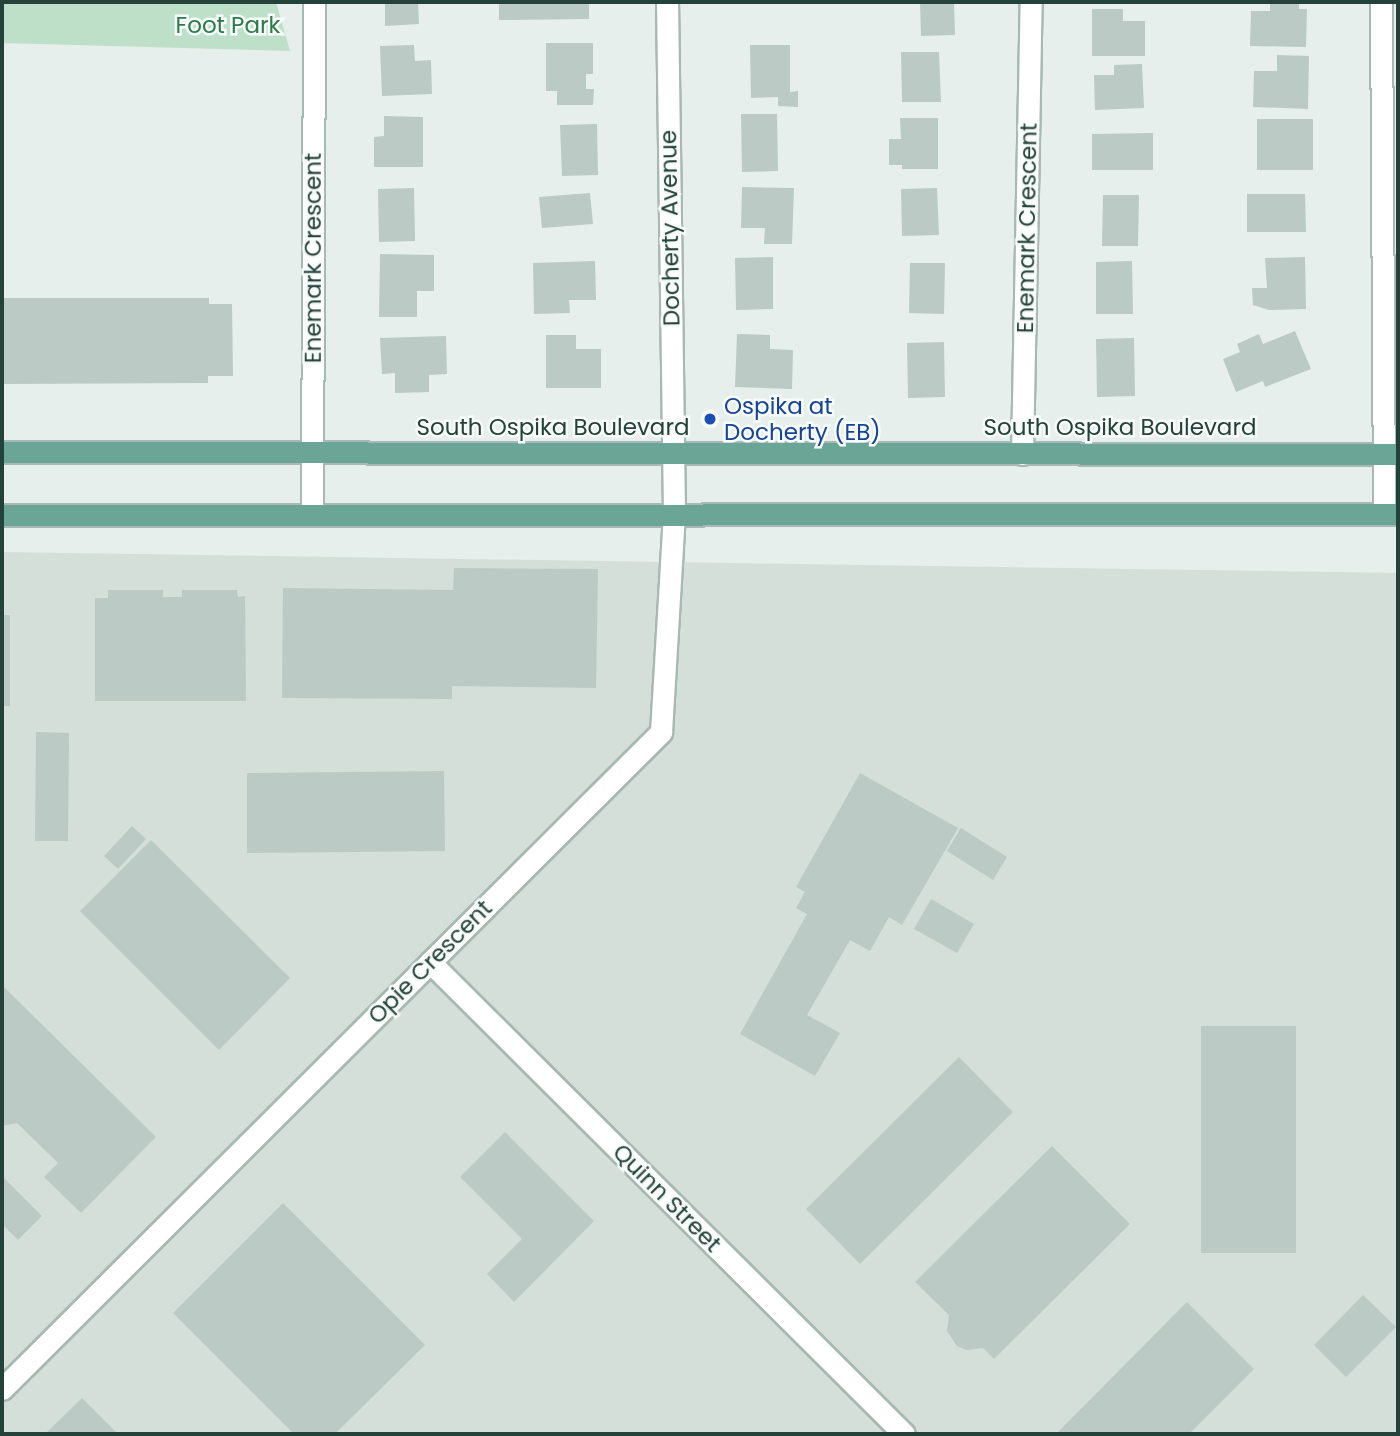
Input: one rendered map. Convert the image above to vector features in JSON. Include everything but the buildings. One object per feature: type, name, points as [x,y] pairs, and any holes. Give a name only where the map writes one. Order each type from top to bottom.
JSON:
[{"type":"main road","name":"South Ospika Boulevard","points":[[2,452],[1390,454]]},
{"type":"main road","points":[[2,515],[1391,514]]},
{"type":"street","name":"Enemark Crescent","points":[[312,515],[314,2]]},
{"type":"street","name":"Docherty Avenue","points":[[667,2],[672,453]]},
{"type":"street","name":"Enemark Crescent","points":[[1022,454],[1031,2]]},
{"type":"street","points":[[1381,2],[1390,41],[1391,514]]},
{"type":"street","name":"Opie Crescent","points":[[2,1389],[661,732],[674,514],[672,453]]},
{"type":"street","name":"Quinn Street","points":[[430,962],[904,1434]]},
{"type":"shaded area","points":[[2,552],[1398,573],[1398,1434],[2,1434]]},
{"type":"green space","name":"Foot Park","points":[[2,2],[276,2],[290,51],[2,43]]},
{"type":"place","name":"Ospika at Docherty (EB)","points":[[710,419]]}]
